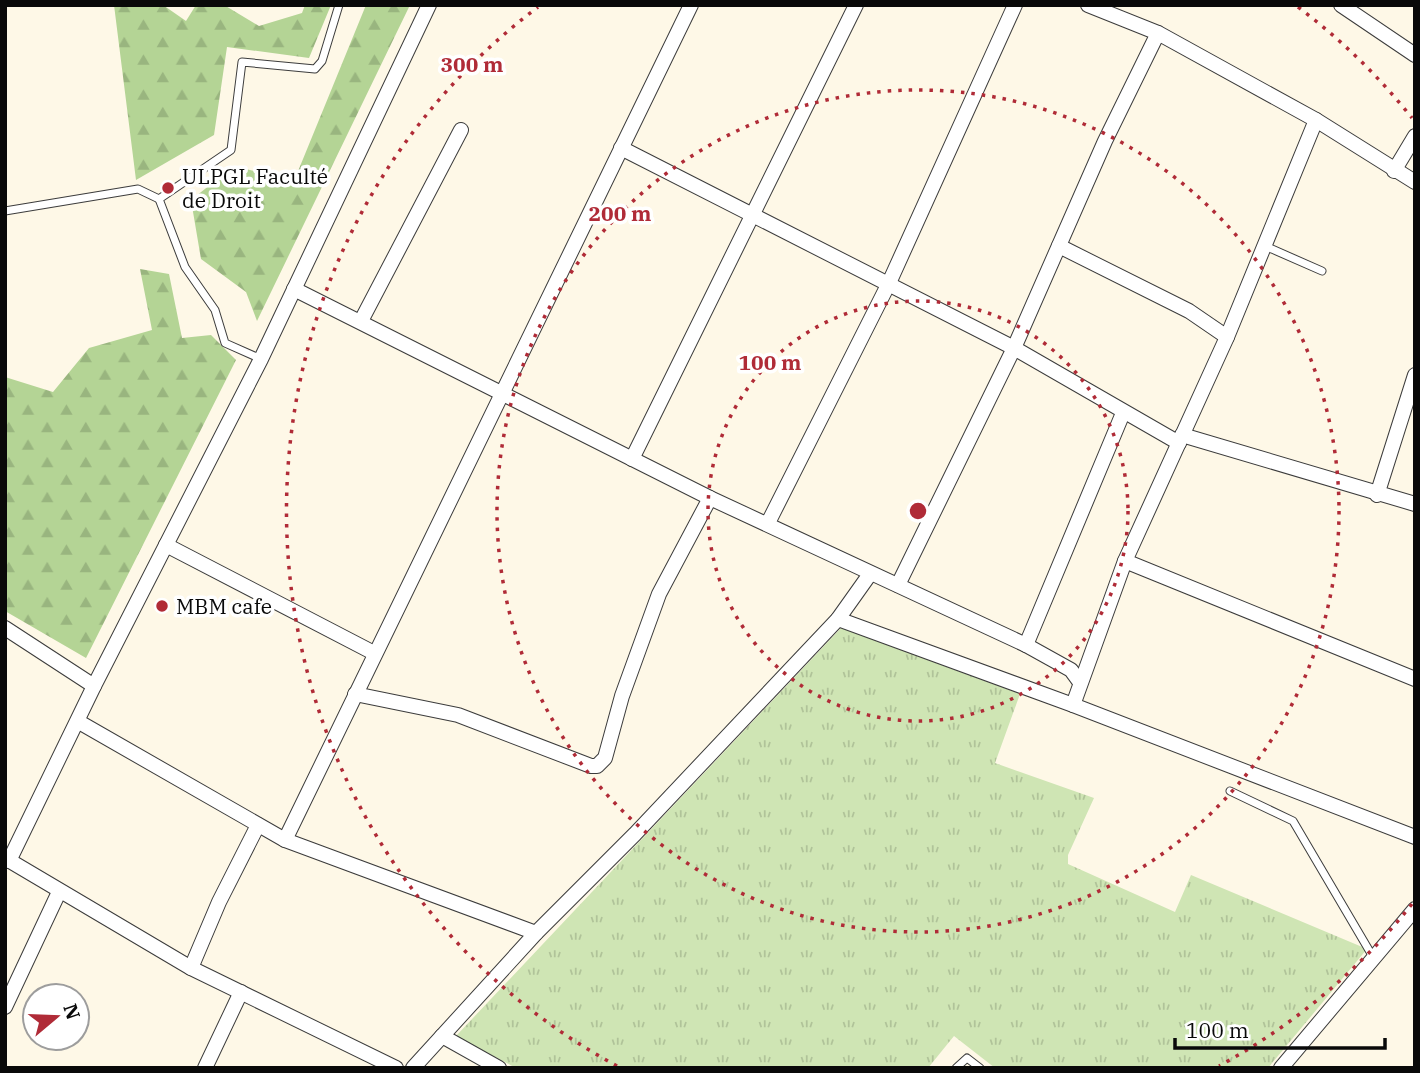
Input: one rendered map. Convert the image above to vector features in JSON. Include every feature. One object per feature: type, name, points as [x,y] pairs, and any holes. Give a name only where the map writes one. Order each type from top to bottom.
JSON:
[{"type":"street","points":[[396,1068],[191,968],[7,860],[261,359],[429,5]]},
{"type":"street","points":[[285,840],[691,5]]},
{"type":"street","points":[[632,459],[856,5]]},
{"type":"street","points":[[768,523],[889,283],[1015,5]]},
{"type":"street","points":[[1088,5],[1112,9],[1157,33],[1316,120],[1415,182]]},
{"type":"street","points":[[1341,5],[1415,55]]},
{"type":"street","points":[[898,585],[1014,348],[1105,141],[1157,33]]},
{"type":"street","points":[[1073,705],[1079,681],[1125,561],[1227,337],[1316,120]]},
{"type":"street","points":[[361,321],[461,130]]},
{"type":"street","points":[[1394,171],[1415,136]]},
{"type":"street","points":[[621,148],[1014,348],[1123,413],[1181,439],[1415,504]]},
{"type":"street","points":[[1059,246],[1189,311],[1227,337]]},
{"type":"street","points":[[294,289],[710,498],[1026,645],[1071,670],[1079,681]]},
{"type":"street","points":[[1377,495],[1415,375]]},
{"type":"street","points":[[1026,645],[1123,413]]},
{"type":"street","points":[[355,694],[458,715],[597,766],[605,758],[626,683],[659,594],[710,498]]},
{"type":"street","points":[[166,545],[374,653]]},
{"type":"street","points":[[1125,561],[1415,679]]},
{"type":"street","points":[[412,1068],[536,933],[635,834],[838,619],[870,574]]},
{"type":"street","points":[[838,619],[1073,705],[1415,837]]},
{"type":"street","points":[[5,628],[94,686]]},
{"type":"street","points":[[79,722],[285,840],[536,933]]},
{"type":"street","points":[[191,968],[219,902],[258,825]]},
{"type":"street","points":[[5,1007],[59,892]]},
{"type":"street","points":[[1281,1068],[1415,909]]},
{"type":"street","points":[[205,1068],[241,992]]},
{"type":"street","points":[[442,1036],[499,1068]]},
{"type":"lane","points":[[159,199],[231,150],[242,62],[315,69],[322,61],[339,5]]},
{"type":"lane","points":[[5,211],[138,189],[159,199],[186,267],[215,310],[225,343],[261,359]]},
{"type":"lane","points":[[1264,246],[1322,271]]},
{"type":"lane","points":[[1230,791],[1293,821],[1374,957]]},
{"type":"lane","points":[[956,1068],[967,1058],[980,1068]]},
{"type":"green space","points":[[114,5],[163,5],[186,21],[196,5],[224,5],[259,26],[302,13],[305,5],[331,5],[309,58],[227,47],[214,135],[136,180]]},
{"type":"green space","points":[[366,5],[410,5],[257,321],[246,292],[201,259],[191,200],[234,166],[294,181]]},
{"type":"green space","points":[[140,269],[169,274],[182,338],[211,335],[236,360],[86,658],[5,611],[5,377],[53,392],[89,348],[152,330]]},
{"type":"green space","points":[[841,628],[1020,694],[995,763],[1094,798],[1068,855],[1068,864],[1175,912],[1191,875],[1367,949],[1268,1068],[995,1068],[954,1036],[928,1068],[516,1068],[456,1036]]},
{"type":"place","name":"ULPGL Faculté de Droit","points":[[168,188]]},
{"type":"place","name":"MBM cafe","points":[[162,606]]}]
